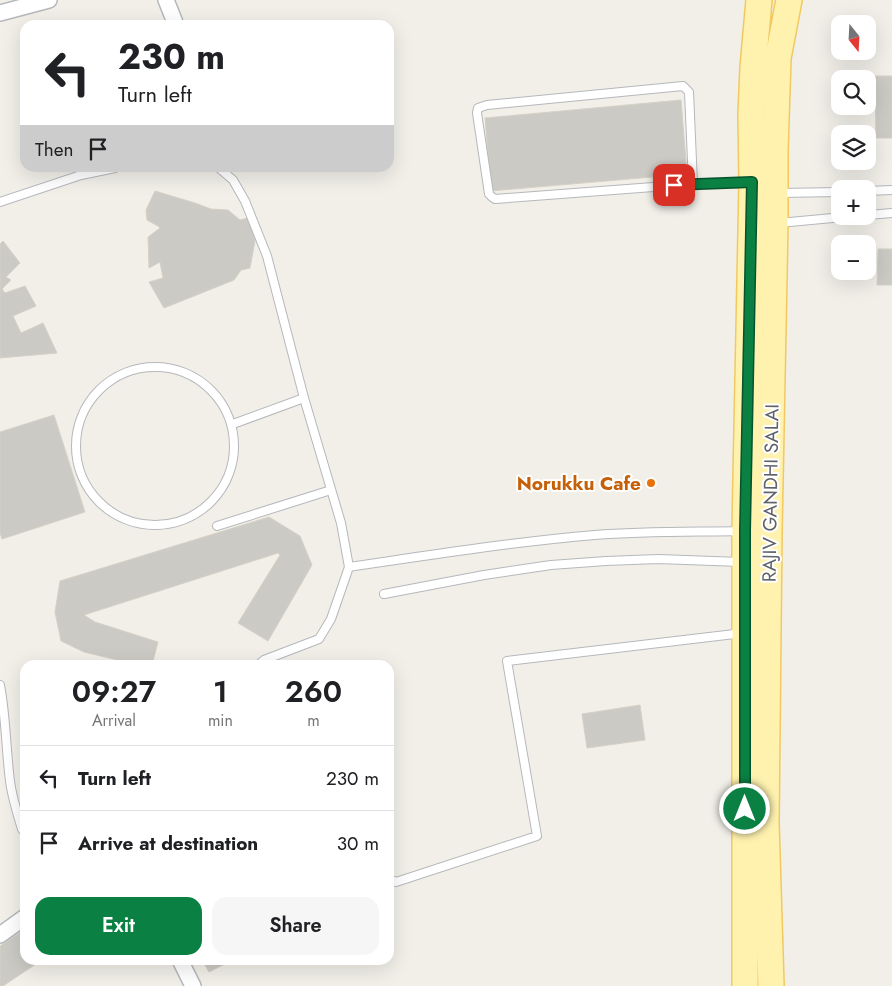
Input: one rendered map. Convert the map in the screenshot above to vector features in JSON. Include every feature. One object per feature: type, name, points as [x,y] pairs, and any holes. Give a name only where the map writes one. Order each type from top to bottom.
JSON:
[{"type":"main road","name":"RAJIV GANDHI SALAI","points":[[745,986],[755,810],[757,530],[751,114],[759,0]]},
{"type":"main road","name":"RAJIV GANDHI SALAI","points":[[757,530],[775,223],[778,58],[788,0]]},
{"type":"main road","name":"RAJIV GANDHI SALAI","points":[[757,561],[745,633],[755,810],[771,986]]},
{"type":"street","points":[[8,7],[49,0]]},
{"type":"street","points":[[166,0],[174,20]]},
{"type":"street","points":[[0,935],[20,921]]},
{"type":"street","points":[[182,965],[193,986]]},
{"type":"lane","points":[[693,184],[689,92],[683,86],[487,105],[478,108],[477,113],[489,194],[495,199],[693,184],[752,182]]},
{"type":"lane","points":[[0,202],[81,175],[96,172]]},
{"type":"lane","points":[[224,172],[233,180],[245,200],[267,256],[304,398],[341,523],[349,567],[331,619],[319,639],[264,660]]},
{"type":"lane","points":[[876,191],[892,190]]},
{"type":"lane","points":[[775,193],[831,192]]},
{"type":"lane","points":[[876,214],[892,213]]},
{"type":"lane","points":[[775,223],[831,218]]},
{"type":"lane","points":[[159,366],[192,374],[218,395],[233,424],[235,458],[223,489],[200,513],[169,525],[135,524],[105,509],[84,483],[75,451],[80,418],[98,390],[126,372],[134,370],[159,366]]},
{"type":"lane","points":[[233,424],[304,398]]},
{"type":"lane","points":[[216,526],[331,490]]},
{"type":"lane","points":[[349,567],[529,542],[595,535],[757,530]]},
{"type":"lane","points":[[384,594],[551,565],[658,559],[757,561]]},
{"type":"lane","points":[[394,881],[537,836],[507,661],[745,633]]},
{"type":"lane","points":[[0,685],[12,794],[20,822]]},
{"type":"building","points":[[876,76],[892,76],[892,138],[876,138]]},
{"type":"building","points":[[681,100],[687,174],[491,191],[485,118]]},
{"type":"building","points":[[155,191],[211,209],[228,210],[240,220],[248,218],[255,241],[250,268],[241,270],[234,280],[164,308],[149,282],[163,278],[160,262],[149,268],[148,237],[160,228],[147,220],[146,210]]},
{"type":"building","points":[[3,241],[20,263],[6,277],[11,280],[2,289],[5,293],[25,286],[36,306],[13,316],[21,333],[43,323],[57,353],[0,358],[0,244]]},
{"type":"building","points":[[878,249],[892,249],[892,285],[877,285]]},
{"type":"building","points":[[54,415],[85,512],[2,539],[0,533],[0,432]]},
{"type":"building","points":[[269,517],[300,536],[312,565],[268,641],[238,623],[280,555],[278,553],[84,615],[95,622],[158,642],[153,660],[117,660],[84,652],[61,641],[55,612],[60,581]]},
{"type":"building","points":[[640,705],[645,740],[587,748],[582,714]]},
{"type":"building","points":[[20,932],[20,965],[34,965],[3,986],[0,986],[0,946]]},
{"type":"building","points":[[205,965],[223,965],[209,972]]},
{"type":"place","name":"Norukku Cafe","points":[[651,483]]},
{"type":"route","points":[[674,185],[752,182],[745,531],[745,809]]}]
